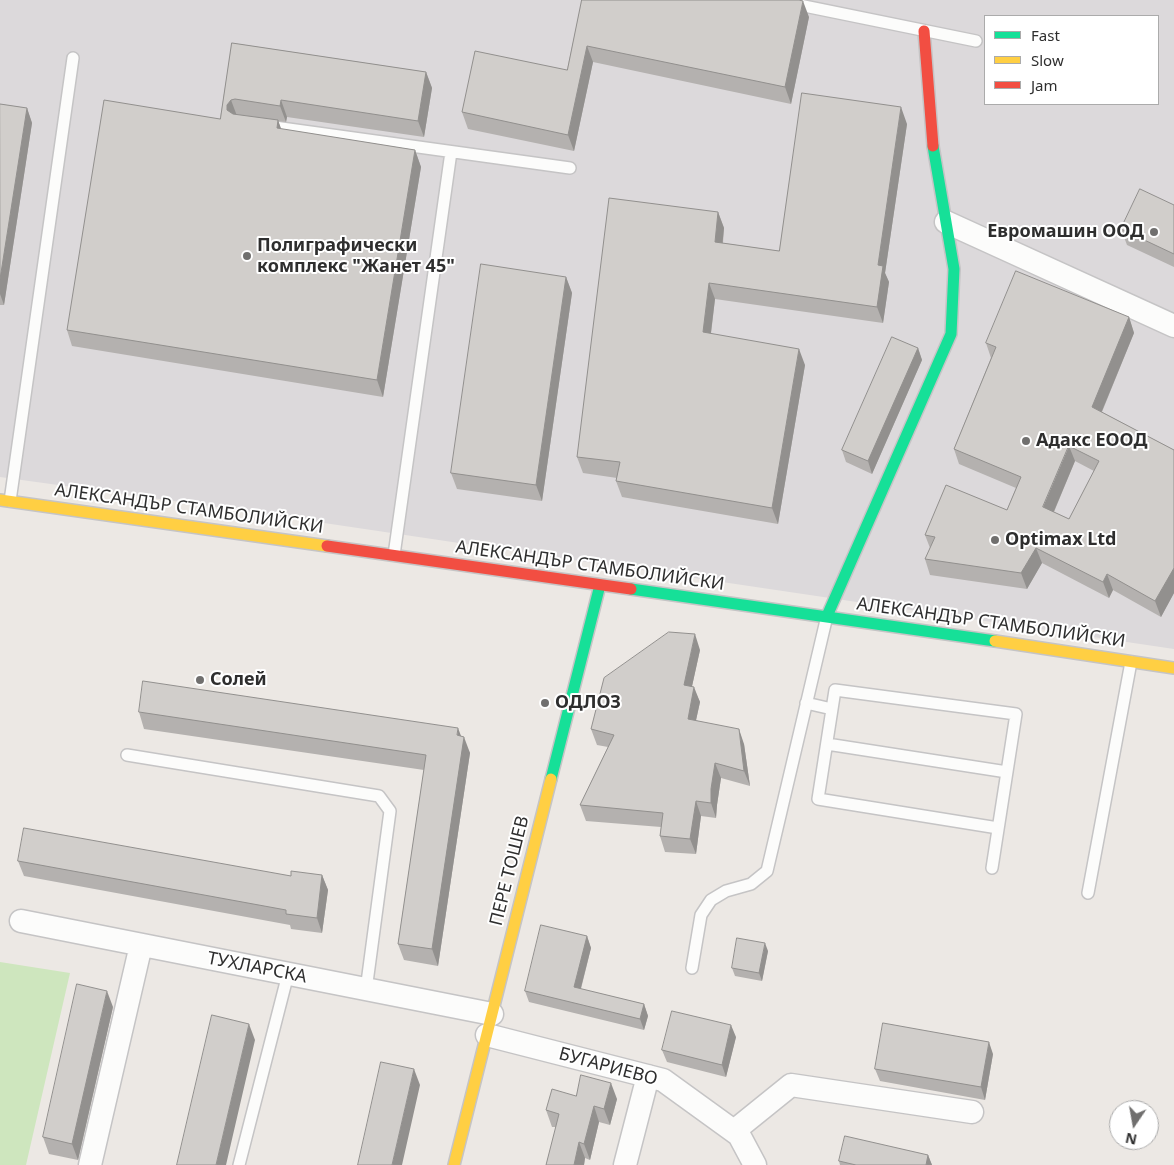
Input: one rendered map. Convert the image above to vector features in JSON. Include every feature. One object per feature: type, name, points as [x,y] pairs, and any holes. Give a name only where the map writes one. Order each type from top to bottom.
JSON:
[{"type":"street","points":[[827,616],[951,334],[954,269],[933,144],[924,30]]},
{"type":"street","points":[[946,222],[1174,326]]},
{"type":"street","name":"АЛЕКСАНДЪР СТАМБОЛИЙСКИ","points":[[5,501],[827,616],[1174,668]]},
{"type":"street","name":"ПЕРЕ ТОШЕВ","points":[[454,1165],[600,585]]},
{"type":"street","name":"ТУХЛАРСКА","points":[[22,921],[366,990],[489,1025]]},
{"type":"street","points":[[90,1165],[141,945]]},
{"type":"street","name":"БУГАРИЕВО","points":[[489,1025],[663,1080],[739,1135],[755,1165]]},
{"type":"street","points":[[624,1165],[648,1076]]},
{"type":"street","points":[[734,1131],[791,1085],[972,1112]]},
{"type":"lane","points":[[775,0],[976,41]]},
{"type":"lane","points":[[5,501],[73,58]]},
{"type":"lane","points":[[260,125],[570,168]]},
{"type":"lane","points":[[394,555],[451,152]]},
{"type":"lane","points":[[692,968],[701,915],[711,900],[726,891],[751,884],[767,871],[827,616]]},
{"type":"lane","points":[[1088,893],[1131,662]]},
{"type":"lane","points":[[992,868],[1016,714],[835,690],[818,799],[998,828]]},
{"type":"lane","points":[[806,703],[832,709]]},
{"type":"lane","points":[[827,744],[1007,772]]},
{"type":"lane","points":[[127,755],[379,796],[390,811],[366,990]]},
{"type":"lane","points":[[240,1165],[288,974]]},
{"type":"shaded area","points":[[0,0],[1174,0],[1174,649],[196,504],[0,477]]},
{"type":"green space","points":[[0,962],[70,973],[26,1165],[0,1165]]},
{"type":"building","points":[[582,0],[803,1],[785,87],[587,46],[568,135],[462,112],[475,51],[567,70]]},
{"type":"building","name":"Полиграфически комплекс \"Жанет 45\"","points":[[232,43],[426,72],[418,121],[281,100],[280,106],[235,99],[231,100],[227,105],[227,110],[233,114],[278,120],[277,128],[415,150],[377,380],[67,330],[104,100],[220,119]]},
{"type":"building","points":[[802,93],[901,107],[878,265],[883,266],[877,307],[709,283],[703,332],[799,349],[772,508],[616,481],[620,462],[577,457],[609,198],[718,212],[715,242],[779,251]]},
{"type":"building","points":[[0,104],[27,108],[0,279]]},
{"type":"building","points":[[1140,189],[1174,205],[1174,254],[1121,229]]},
{"type":"building","points":[[481,264],[566,277],[536,485],[451,473]]},
{"type":"building","points":[[1016,271],[1129,317],[1092,407],[1174,450],[1174,568],[1155,601],[1107,574],[1103,582],[1036,548],[1021,573],[925,559],[935,537],[925,535],[946,485],[1007,510],[1021,477],[954,449],[996,347],[986,343]],"holes":[[[1069,446],[1099,461],[1069,519],[1043,507]]]},
{"type":"building","points":[[892,337],[918,348],[868,461],[842,450]]},
{"type":"building","points":[[669,632],[695,634],[684,685],[694,687],[688,719],[739,729],[744,771],[715,763],[711,803],[696,801],[690,839],[660,836],[663,813],[580,805],[614,735],[591,729],[604,678]]},
{"type":"building","points":[[143,681],[458,728],[457,735],[464,737],[432,949],[398,944],[426,755],[139,712]]},
{"type":"building","points":[[24,828],[291,876],[291,871],[322,875],[317,918],[286,914],[286,910],[18,861]]},
{"type":"building","points":[[541,925],[587,936],[574,987],[644,1004],[640,1019],[525,991]]},
{"type":"building","points":[[737,938],[765,943],[759,973],[732,968]]},
{"type":"building","points":[[77,984],[107,991],[72,1144],[43,1137]]},
{"type":"building","points":[[672,1011],[731,1025],[722,1065],[662,1050]]},
{"type":"building","points":[[212,1015],[249,1024],[216,1165],[177,1165]]},
{"type":"building","points":[[883,1023],[989,1042],[981,1087],[875,1069]]},
{"type":"building","points":[[381,1062],[414,1069],[392,1165],[358,1165]]},
{"type":"building","points":[[581,1075],[611,1083],[604,1109],[594,1106],[584,1144],[579,1142],[574,1165],[546,1165],[559,1114],[546,1110],[552,1089],[576,1096]]},
{"type":"building","points":[[845,1136],[928,1155],[926,1165],[856,1165],[839,1161]]},
{"type":"traffic: fast","points":[[827,616],[951,334],[954,269],[933,146]]},
{"type":"traffic: fast","points":[[551,779],[600,585]]},
{"type":"traffic: fast","points":[[631,589],[995,641]]},
{"type":"traffic: slow","points":[[0,500],[327,546]]},
{"type":"traffic: slow","points":[[995,641],[1174,668]]},
{"type":"traffic: slow","points":[[454,1165],[551,779]]},
{"type":"traffic: jam","points":[[924,31],[933,146]]},
{"type":"traffic: jam","points":[[327,546],[631,589]]},
{"type":"place","name":"Евромашин ООД","points":[[1154,232]]},
{"type":"place","name":"Полиграфически комплекс \"Жанет 45\"","points":[[247,256]]},
{"type":"place","name":"Адакс ЕООД","points":[[1026,441]]},
{"type":"place","name":"Optimax Ltd","points":[[995,540]]},
{"type":"place","name":"Солей","points":[[200,680]]},
{"type":"place","name":"ОДЛОЗ","points":[[545,703]]}]
